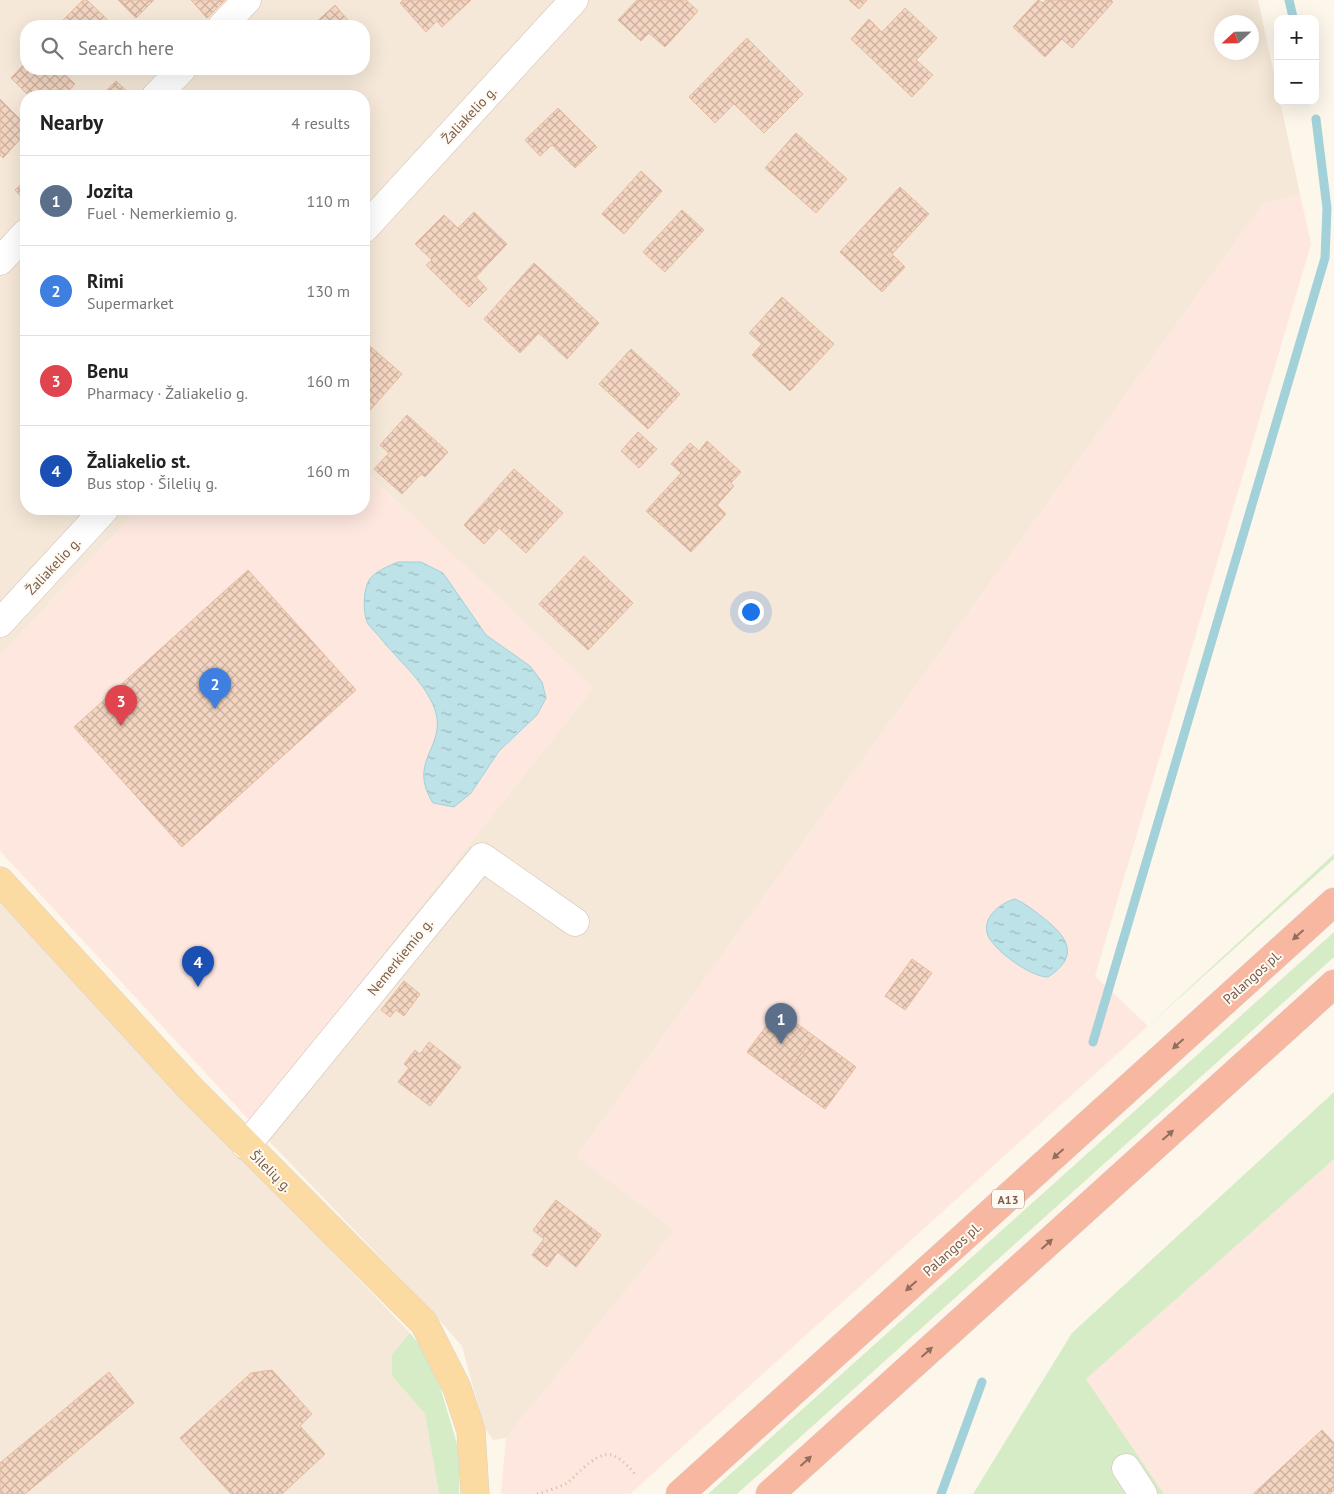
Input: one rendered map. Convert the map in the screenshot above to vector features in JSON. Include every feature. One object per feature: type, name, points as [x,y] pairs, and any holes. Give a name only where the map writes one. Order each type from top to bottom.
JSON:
[{"type":"highway","name":"Palangos pl.","points":[[680,1494],[1334,902]]},
{"type":"highway","points":[[770,1494],[1334,984]]},
{"type":"main road","name":"Šilelių g.","points":[[0,882],[190,1088],[424,1322],[457,1388],[471,1431],[475,1494]]},
{"type":"street","points":[[228,20],[247,0]]},
{"type":"street","name":"Žaliakelio g.","points":[[370,222],[574,0]]},
{"type":"street","points":[[162,90],[176,75]]},
{"type":"street","points":[[0,261],[20,239]]},
{"type":"street","name":"Žaliakelio g.","points":[[0,623],[99,515]]},
{"type":"street","name":"Nemerkiemio g.","points":[[246,1146],[482,857],[575,922]]},
{"type":"street","points":[[1126,1468],[1143,1494]]},
{"type":"path","points":[[538,1494],[568,1483],[581,1469],[599,1457],[610,1454],[620,1457],[635,1474]]},
{"type":"shaded area","points":[[0,0],[1258,0],[1274,74],[1274,105],[1281,105],[1300,194],[1263,204],[577,1156],[675,1230],[506,1438],[493,1440],[484,1427],[462,1346],[425,1304],[250,1121],[593,688],[370,476],[370,90],[20,90],[20,515],[132,515],[0,655]]},
{"type":"shaded area","points":[[1300,194],[1311,244],[1095,976],[1148,1026],[630,1494],[501,1494],[506,1438],[675,1230],[577,1156],[1263,204]]},
{"type":"shaded area","points":[[370,476],[593,688],[250,1121],[0,851],[0,655],[132,515],[370,515]]},
{"type":"shaded area","points":[[0,903],[410,1333],[392,1354],[392,1376],[425,1414],[439,1494],[0,1494]]},
{"type":"shaded area","points":[[1334,1159],[1334,1494],[1164,1494],[1086,1379]]},
{"type":"green space","points":[[1334,854],[1334,859],[1148,1026]]},
{"type":"green space","points":[[1334,932],[1334,957],[737,1494],[708,1494]]},
{"type":"green space","points":[[1334,1092],[1334,1159],[1086,1379],[1164,1494],[973,1494],[1072,1333]]},
{"type":"green space","points":[[410,1333],[425,1352],[439,1383],[460,1454],[459,1494],[439,1494],[425,1414],[392,1376],[392,1354]]},
{"type":"water","points":[[398,562],[421,562],[443,573],[486,635],[530,666],[542,682],[546,698],[537,715],[499,751],[471,793],[454,807],[433,803],[426,789],[425,766],[436,736],[437,725],[436,713],[432,703],[420,683],[370,626],[366,618],[364,607],[369,580],[378,571]]},
{"type":"water","points":[[1015,899],[1050,923],[1067,945],[1065,961],[1048,977],[1033,973],[1015,963],[998,949],[988,936],[987,923],[993,912],[1003,904]]},
{"type":"building","points":[[83,0],[87,0],[108,20],[63,20]]},
{"type":"building","points":[[118,0],[154,0],[136,18]]},
{"type":"building","points":[[191,0],[225,0],[207,18]]},
{"type":"building","points":[[403,0],[471,0],[442,27],[437,21],[426,32],[400,3]]},
{"type":"building","points":[[637,0],[686,0],[698,11],[665,47],[649,33],[641,41],[618,20]]},
{"type":"building","points":[[849,0],[867,0],[859,9]]},
{"type":"building","points":[[1038,0],[1043,3],[1046,0],[1111,0],[1113,2],[1072,48],[1062,39],[1045,57],[1013,27]]},
{"type":"building","points":[[335,5],[348,20],[319,20]]},
{"type":"building","points":[[905,8],[937,38],[916,60],[933,75],[912,97],[851,39],[869,19],[882,32]]},
{"type":"building","points":[[747,38],[803,94],[764,133],[734,104],[715,123],[689,97]]},
{"type":"building","points":[[20,68],[20,75],[65,75],[75,84],[70,90],[23,90],[11,78]]},
{"type":"building","points":[[116,81],[126,90],[107,90]]},
{"type":"building","points":[[0,99],[20,119],[20,140],[3,158],[0,155]]},
{"type":"building","points":[[558,108],[597,147],[575,168],[552,145],[540,156],[525,140]]},
{"type":"building","points":[[796,133],[847,179],[816,213],[765,168]]},
{"type":"building","points":[[641,171],[662,191],[624,234],[602,214]]},
{"type":"building","points":[[20,185],[20,195],[15,190]]},
{"type":"building","points":[[900,187],[929,214],[892,254],[905,267],[882,292],[840,252]]},
{"type":"building","points":[[682,210],[704,230],[665,272],[643,252]]},
{"type":"building","points":[[474,212],[507,244],[476,277],[487,289],[469,307],[426,265],[432,260],[415,244],[444,215],[458,228]]},
{"type":"building","points":[[534,263],[599,323],[567,359],[539,333],[520,353],[484,319]]},
{"type":"building","points":[[782,297],[834,344],[790,391],[752,355],[762,344],[749,333]]},
{"type":"building","points":[[370,346],[402,374],[370,410]]},
{"type":"building","points":[[631,349],[680,394],[648,429],[599,384]]},
{"type":"building","points":[[407,415],[448,452],[425,477],[421,474],[402,494],[374,469],[389,453],[380,445]]},
{"type":"building","points":[[638,432],[657,449],[639,468],[621,451]]},
{"type":"building","points":[[707,441],[741,472],[731,483],[734,486],[717,505],[726,514],[691,552],[646,511],[681,473],[671,464],[690,443],[699,451]]},
{"type":"building","points":[[514,469],[563,513],[526,553],[499,528],[484,544],[464,525]]},
{"type":"building","points":[[584,556],[633,603],[588,650],[539,604]]},
{"type":"building","points":[[248,570],[356,690],[182,847],[74,727]]},
{"type":"building","points":[[912,959],[932,973],[905,1010],[885,996]]},
{"type":"building","points":[[404,981],[420,994],[404,1016],[396,1010],[390,1017],[381,1010]]},
{"type":"building","points":[[778,1010],[814,1036],[783,1079],[747,1052]]},
{"type":"building","points":[[814,1036],[856,1067],[825,1109],[783,1079]]},
{"type":"building","points":[[429,1042],[461,1067],[430,1106],[398,1082],[409,1068],[404,1064],[415,1050],[420,1054]]},
{"type":"building","points":[[556,1200],[601,1235],[576,1267],[558,1252],[547,1267],[532,1255],[544,1239],[533,1230]]},
{"type":"building","points":[[272,1370],[312,1414],[300,1426],[325,1454],[282,1494],[231,1494],[180,1438],[251,1373]]},
{"type":"building","points":[[109,1372],[134,1403],[25,1494],[0,1494],[0,1463]]},
{"type":"building","points":[[1322,1430],[1334,1443],[1334,1490],[1330,1494],[1253,1494]]},
{"type":"waterway","points":[[1289,0],[1293,15]]},
{"type":"waterway","points":[[1093,1042],[1325,258],[1327,208],[1316,119]]},
{"type":"waterway","points":[[941,1494],[982,1382]]},
{"type":"place","name":"Rimi","points":[[215,709]]},
{"type":"place","name":"Benu","points":[[121,726]]},
{"type":"place","name":"Žaliakelio st.","points":[[198,987]]},
{"type":"place","name":"Jozita","points":[[781,1044]]}]
